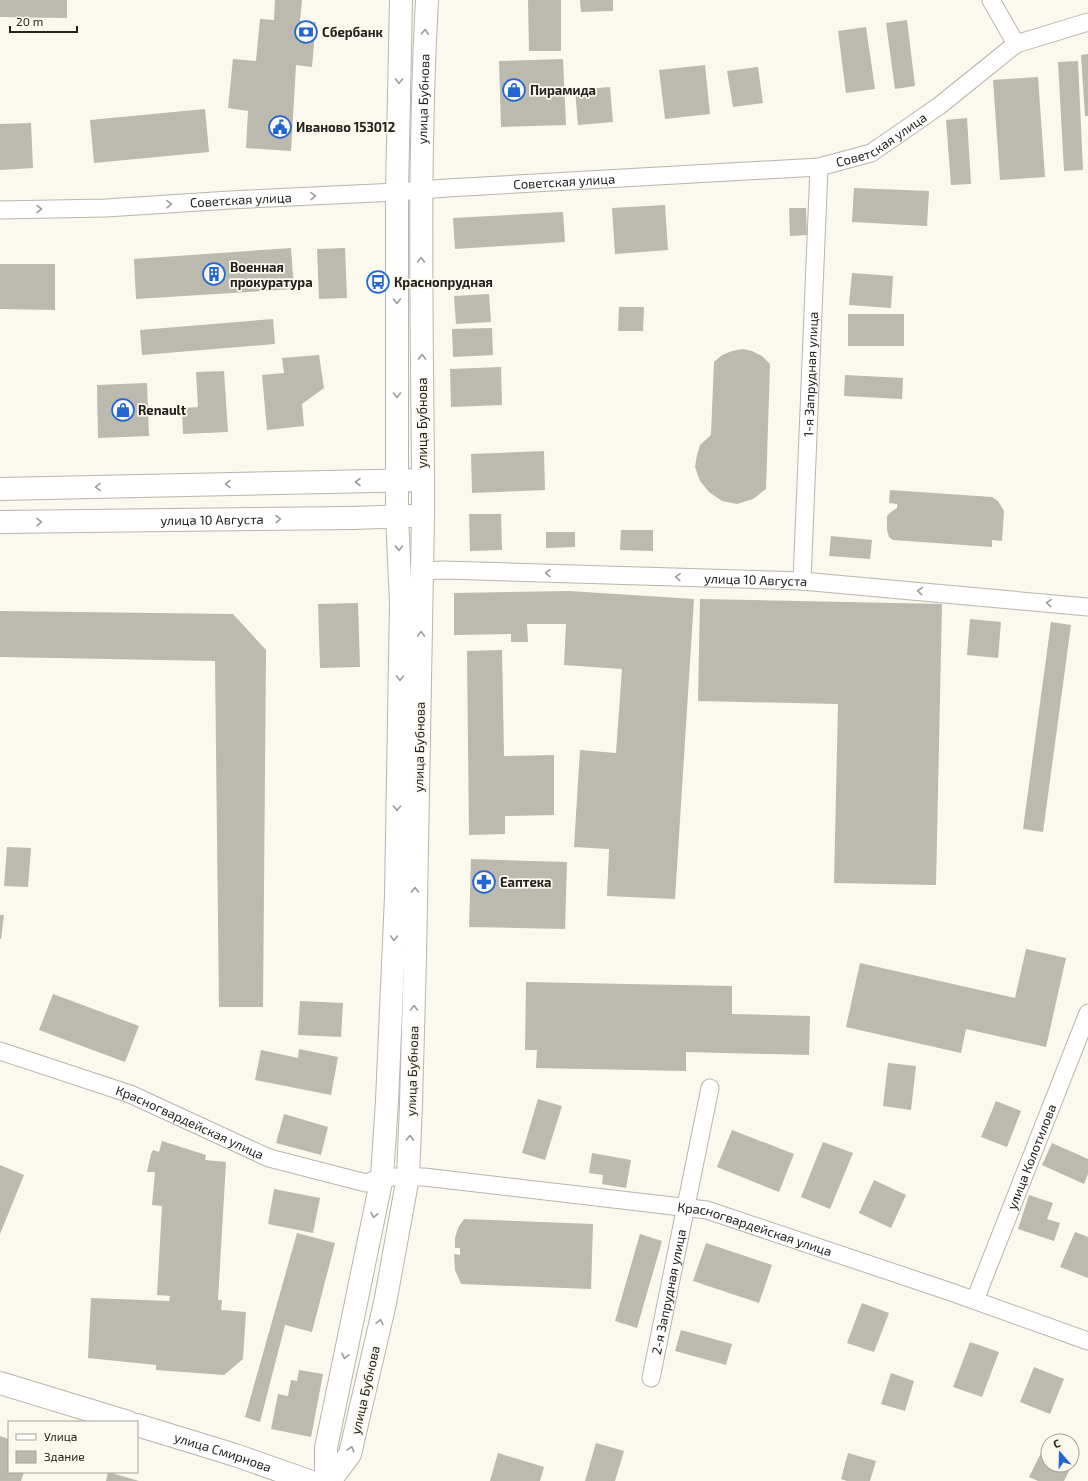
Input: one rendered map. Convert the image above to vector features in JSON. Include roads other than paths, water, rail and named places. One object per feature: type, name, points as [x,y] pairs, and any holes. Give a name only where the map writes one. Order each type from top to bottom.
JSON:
[{"type":"main road","name":"улица Бубнова","points":[[326,1481],[326,1448],[382,1177],[388,1093],[396,888],[401,602],[397,516],[397,192],[401,0]]},
{"type":"main road","name":"улица Бубнова","points":[[330,1481],[350,1454],[385,1303],[408,1177],[415,957],[423,515],[421,190],[423,73],[427,0]]},
{"type":"main road","points":[[0,489],[423,480]]},
{"type":"main road","name":"улица 10 Августа","points":[[0,522],[352,518],[423,515]]},
{"type":"main road","points":[[0,1383],[125,1421]]},
{"type":"main road","name":"улица Смирнова","points":[[138,1425],[235,1455],[308,1481]]},
{"type":"street","points":[[991,0],[1016,44]]},
{"type":"street","name":"Советская улица","points":[[0,210],[106,208],[819,167],[870,153],[939,106],[1016,44],[1088,22]]},
{"type":"street","name":"1-я Запрудная улица","points":[[802,581],[819,167]]},
{"type":"street","name":"улица 10 Августа","points":[[422,571],[444,570],[802,581],[1088,607]]},
{"type":"street","name":"улица Колотилова","points":[[975,1300],[1088,1013]]},
{"type":"street","name":"Красногвардейская улица","points":[[0,1052],[130,1094],[269,1158],[366,1183],[382,1177],[424,1177],[707,1210],[975,1300],[1088,1341]]},
{"type":"street","name":"2-я Запрудная улица","points":[[651,1378],[710,1088]]},
{"type":"place","name":"Сбербанк","points":[[306,32]]},
{"type":"place","name":"Пирамида","points":[[514,90]]},
{"type":"place","name":"Иваново 153012","points":[[280,127]]},
{"type":"place","name":"Военная прокуратура","points":[[214,274]]},
{"type":"place","name":"Краснопрудная","points":[[378,282]]},
{"type":"place","name":"Renault","points":[[123,410]]},
{"type":"place","name":"Еаптека","points":[[484,882]]}]
